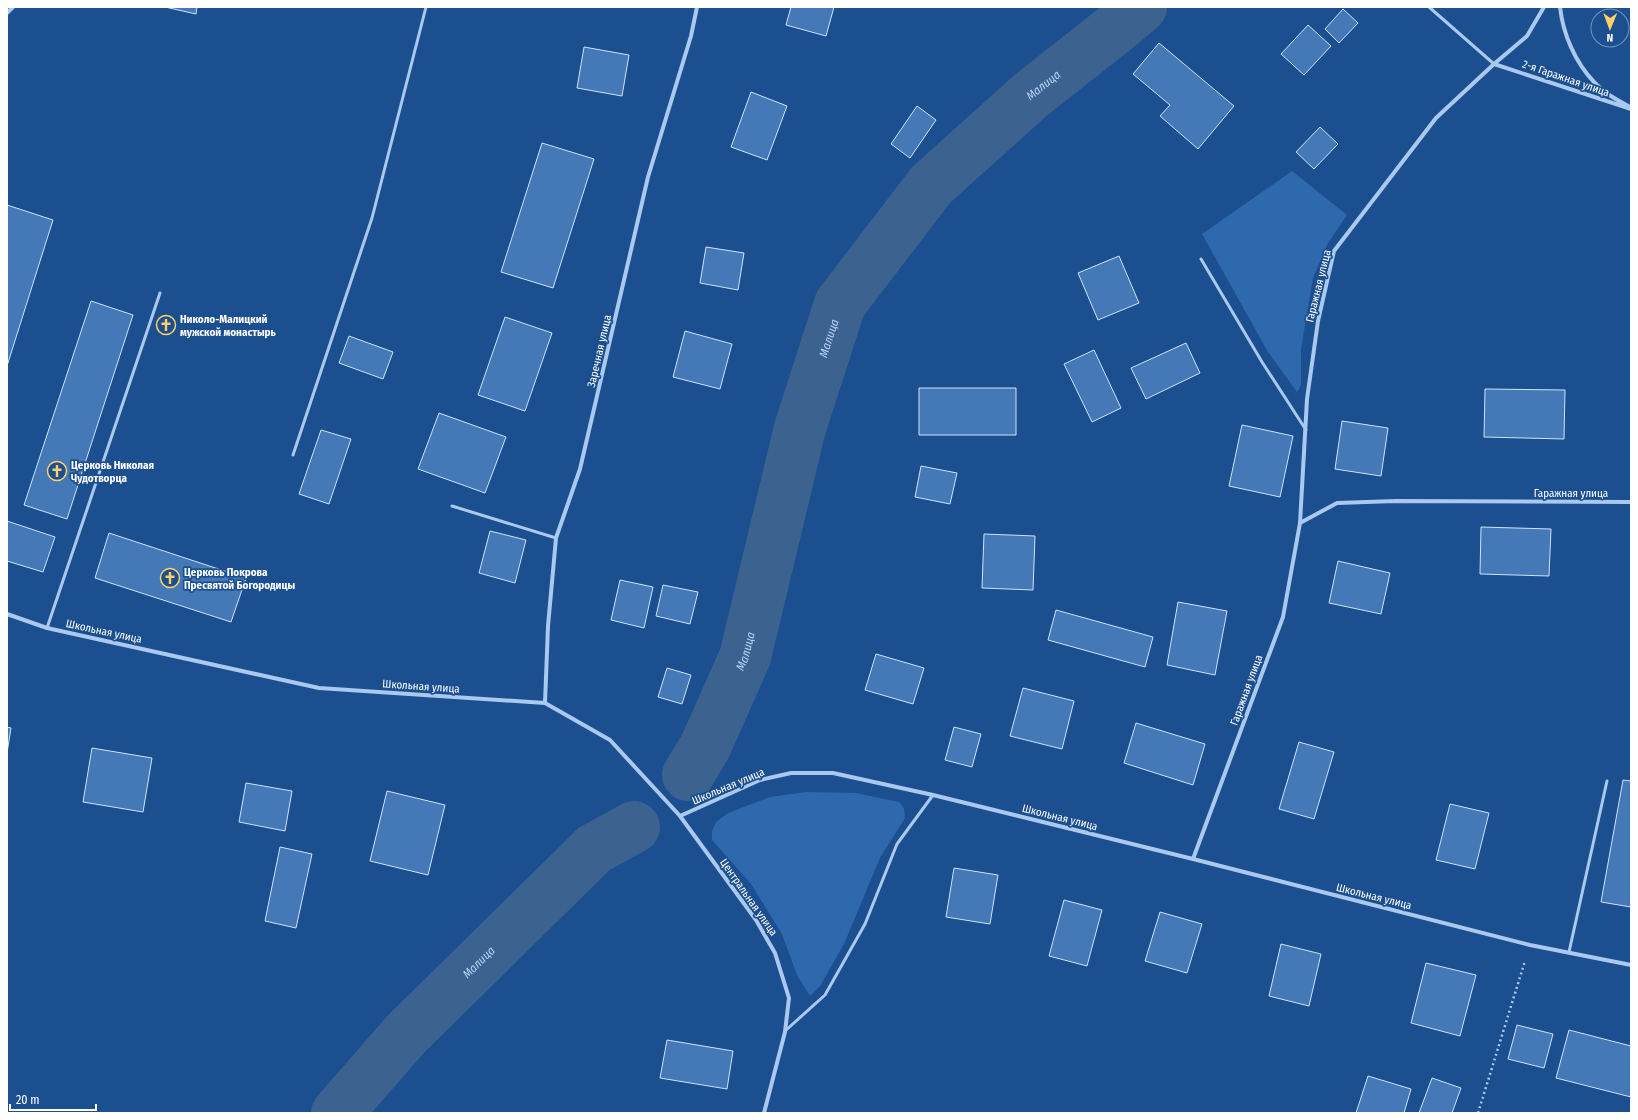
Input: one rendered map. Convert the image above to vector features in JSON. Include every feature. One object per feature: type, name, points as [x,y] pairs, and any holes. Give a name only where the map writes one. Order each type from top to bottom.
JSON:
[{"type":"street","points":[[7,13],[13,7]]},
{"type":"street","name":"Заречная улица","points":[[545,703],[548,626],[556,538],[580,469],[648,176],[692,36],[697,7]]},
{"type":"street","name":"Гаражная улица","points":[[1193,859],[1283,617],[1300,523],[1307,399],[1318,321],[1334,251],[1436,118],[1494,64],[1527,36],[1544,7]]},
{"type":"street","name":"2-я Гаражная улица","points":[[1560,7],[1561,18],[1567,38],[1578,62],[1594,82],[1631,109]]},
{"type":"street","name":"2-я Гаражная улица","points":[[1494,64],[1631,109]]},
{"type":"street","name":"Гаражная улица","points":[[1300,523],[1337,503],[1396,501],[1631,502]]},
{"type":"street","name":"Школьная улица","points":[[7,614],[47,628],[319,688],[545,703],[610,740],[680,816],[760,780],[791,773],[833,773],[933,795],[1193,859],[1530,945],[1631,965]]},
{"type":"street","name":"Центральная улица","points":[[680,816],[756,920],[776,953],[789,998],[785,1032],[764,1113]]},
{"type":"lane","points":[[293,455],[372,218],[426,7]]},
{"type":"lane","points":[[1429,7],[1494,64]]},
{"type":"lane","points":[[1201,259],[1262,362],[1306,430]]},
{"type":"lane","points":[[47,628],[160,293]]},
{"type":"lane","points":[[452,506],[556,538]]},
{"type":"lane","points":[[1569,952],[1607,781]]},
{"type":"lane","points":[[785,1032],[825,995],[865,924],[897,844],[933,795]]},
{"type":"path","points":[[1478,1113],[1530,945]]},
{"type":"shaded area","points":[[1292,171],[1347,215],[1328,243],[1313,278],[1301,349],[1301,385],[1297,392],[1268,352],[1202,234]]},
{"type":"shaded area","points":[[806,792],[856,793],[899,802],[904,808],[905,818],[880,858],[844,944],[820,986],[810,996],[797,975],[782,934],[751,884],[712,840],[712,831],[716,822],[728,813],[770,797]]},
{"type":"building","points":[[165,7],[197,7],[196,14]]},
{"type":"building","points":[[791,7],[834,7],[826,36],[786,25]]},
{"type":"building","points":[[1343,9],[1358,23],[1339,43],[1325,29]]},
{"type":"building","points":[[1308,25],[1331,46],[1304,75],[1281,54]]},
{"type":"building","points":[[1159,43],[1234,106],[1198,149],[1160,116],[1170,105],[1133,74]]},
{"type":"building","points":[[584,47],[629,55],[622,96],[577,88]]},
{"type":"building","points":[[751,92],[787,106],[767,160],[731,147]]},
{"type":"building","points":[[917,106],[936,120],[910,158],[891,144]]},
{"type":"building","points":[[1320,127],[1338,144],[1314,169],[1296,152]]},
{"type":"building","points":[[542,143],[594,159],[553,288],[501,272]]},
{"type":"building","points":[[7,205],[53,220],[7,366]]},
{"type":"building","points":[[706,247],[744,253],[738,290],[700,283]]},
{"type":"building","points":[[1119,256],[1139,303],[1098,320],[1078,273]]},
{"type":"building","points":[[91,301],[133,315],[67,519],[24,505]]},
{"type":"building","points":[[505,317],[552,333],[525,411],[478,395]]},
{"type":"building","points":[[685,331],[732,344],[720,389],[673,377]]},
{"type":"building","points":[[349,336],[393,352],[383,379],[339,363]]},
{"type":"building","points":[[1186,343],[1200,373],[1146,399],[1131,368]]},
{"type":"building","points":[[1094,350],[1121,408],[1092,422],[1064,364]]},
{"type":"building","points":[[919,388],[1016,388],[1016,435],[919,435]]},
{"type":"building","points":[[1485,389],[1565,390],[1564,439],[1484,437]]},
{"type":"building","points":[[439,413],[506,437],[485,493],[418,469]]},
{"type":"building","points":[[1342,421],[1388,428],[1381,476],[1335,469]]},
{"type":"building","points":[[1242,425],[1293,436],[1280,497],[1229,486]]},
{"type":"building","points":[[321,430],[351,439],[329,504],[299,494]]},
{"type":"building","points":[[921,466],[957,473],[950,504],[915,497]]},
{"type":"building","points":[[7,521],[55,537],[43,572],[7,561]]},
{"type":"building","points":[[1481,527],[1551,529],[1549,576],[1480,574]]},
{"type":"building","points":[[490,531],[526,540],[515,583],[479,573]]},
{"type":"building","name":"Церковь Покрова Пресвятой Богородицы","points":[[109,533],[246,578],[231,622],[95,578]]},
{"type":"building","points":[[984,534],[1035,536],[1033,590],[982,588]]},
{"type":"building","points":[[1338,561],[1390,573],[1381,614],[1329,603]]},
{"type":"building","points":[[620,580],[653,587],[644,628],[611,620]]},
{"type":"building","points":[[663,585],[698,592],[690,624],[656,616]]},
{"type":"building","points":[[1178,602],[1227,611],[1215,675],[1167,665]]},
{"type":"building","points":[[1056,610],[1153,637],[1145,667],[1048,640]]},
{"type":"building","points":[[876,654],[924,668],[913,704],[865,690]]},
{"type":"building","points":[[667,668],[691,675],[682,704],[658,697]]},
{"type":"building","points":[[1023,688],[1074,701],[1062,749],[1010,736]]},
{"type":"building","points":[[1136,723],[1205,744],[1193,785],[1124,763]]},
{"type":"building","points":[[7,727],[11,728],[7,753]]},
{"type":"building","points":[[954,727],[981,734],[972,767],[945,760]]},
{"type":"building","points":[[1299,742],[1334,752],[1314,819],[1279,809]]},
{"type":"building","points":[[92,748],[152,758],[143,812],[83,802]]},
{"type":"building","points":[[1623,780],[1631,781],[1631,907],[1601,902]]},
{"type":"building","points":[[246,783],[292,791],[285,831],[239,822]]},
{"type":"building","points":[[387,791],[445,805],[428,875],[370,861]]},
{"type":"building","points":[[1450,804],[1489,813],[1475,869],[1436,860]]},
{"type":"building","points":[[280,847],[312,854],[296,928],[265,921]]},
{"type":"building","points":[[954,868],[998,875],[990,924],[946,917]]},
{"type":"building","points":[[1064,900],[1102,910],[1087,966],[1049,956]]},
{"type":"building","points":[[1160,912],[1202,924],[1187,973],[1145,961]]},
{"type":"building","points":[[1281,944],[1321,954],[1309,1006],[1269,996]]},
{"type":"building","points":[[1426,963],[1476,975],[1460,1036],[1411,1023]]},
{"type":"building","points":[[1517,1025],[1553,1034],[1544,1068],[1508,1059]]},
{"type":"building","points":[[1569,1030],[1631,1046],[1631,1097],[1556,1078]]},
{"type":"building","points":[[667,1040],[733,1051],[727,1089],[660,1078]]},
{"type":"building","points":[[1368,1076],[1411,1089],[1404,1113],[1356,1113]]},
{"type":"building","points":[[1432,1078],[1461,1088],[1452,1113],[1419,1113]]},
{"type":"waterway","name":"Малица","points":[[688,775],[705,747],[745,657],[800,428],[840,304],[931,185],[1031,95],[1141,7]]},
{"type":"waterway","name":"Малица","points":[[337,1113],[406,1034],[594,849],[634,827]]},
{"type":"place","name":"Николо-Малицкий мужской монастырь","points":[[166,325]]},
{"type":"place","name":"Церковь Николая Чудотворца","points":[[57,471]]},
{"type":"place","name":"Церковь Покрова Пресвятой Богородицы","points":[[170,578]]}]
